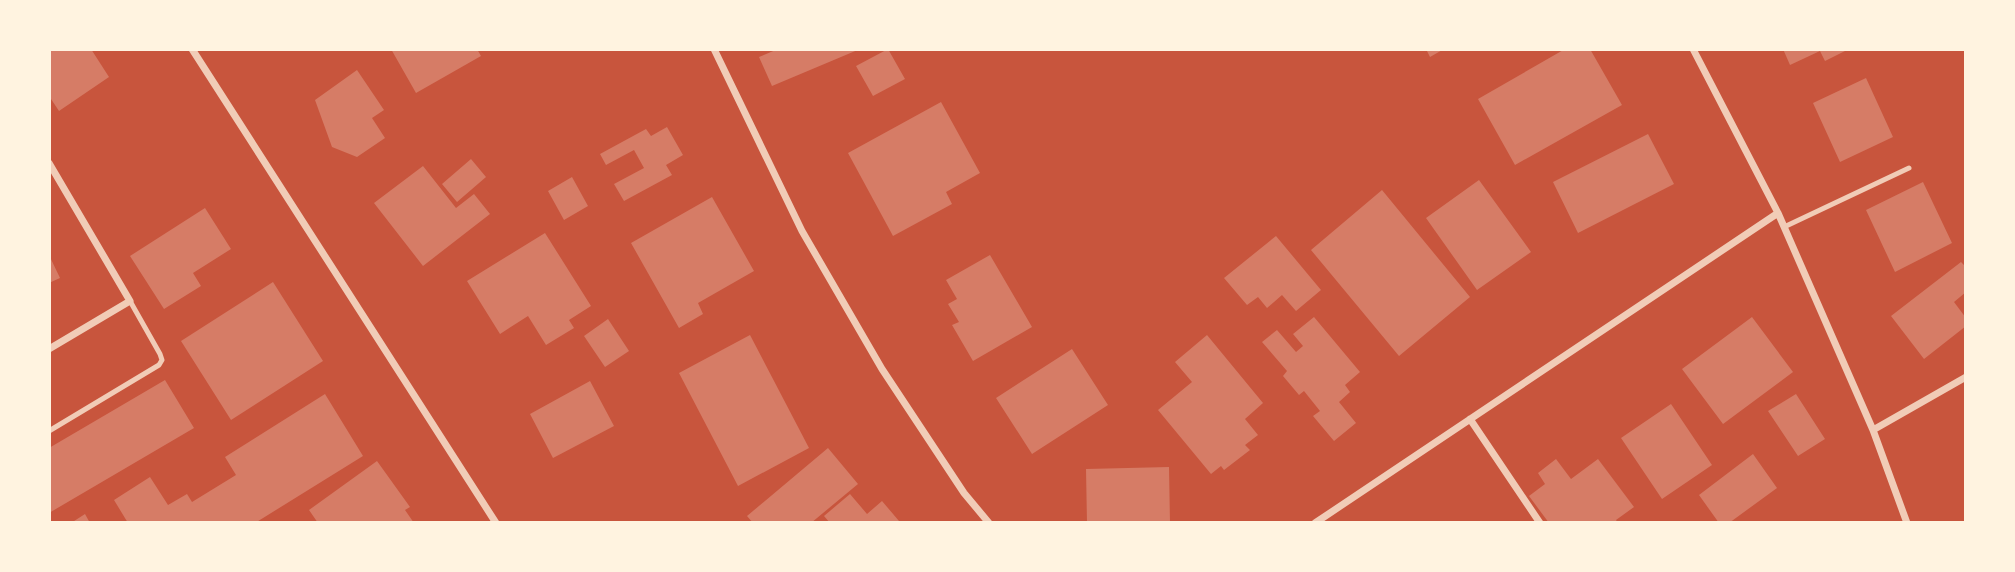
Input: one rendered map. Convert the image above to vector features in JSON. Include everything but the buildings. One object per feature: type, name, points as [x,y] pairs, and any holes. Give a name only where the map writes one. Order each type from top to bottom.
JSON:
[{"type":"street","points":[[192,49],[496,523]]},
{"type":"street","points":[[714,49],[815,254],[882,369],[964,493],[989,523]]},
{"type":"street","points":[[1693,49],[1778,213],[1873,430],[1907,523]]},
{"type":"street","points":[[49,163],[130,301],[49,349]]},
{"type":"street","points":[[1315,523],[1778,213]]},
{"type":"street","points":[[1873,430],[1966,377]]},
{"type":"street","points":[[1470,419],[1539,523]]},
{"type":"lane","points":[[1784,227],[1909,168]]},
{"type":"lane","points":[[49,431],[159,365],[162,360],[160,354],[130,301]]}]
